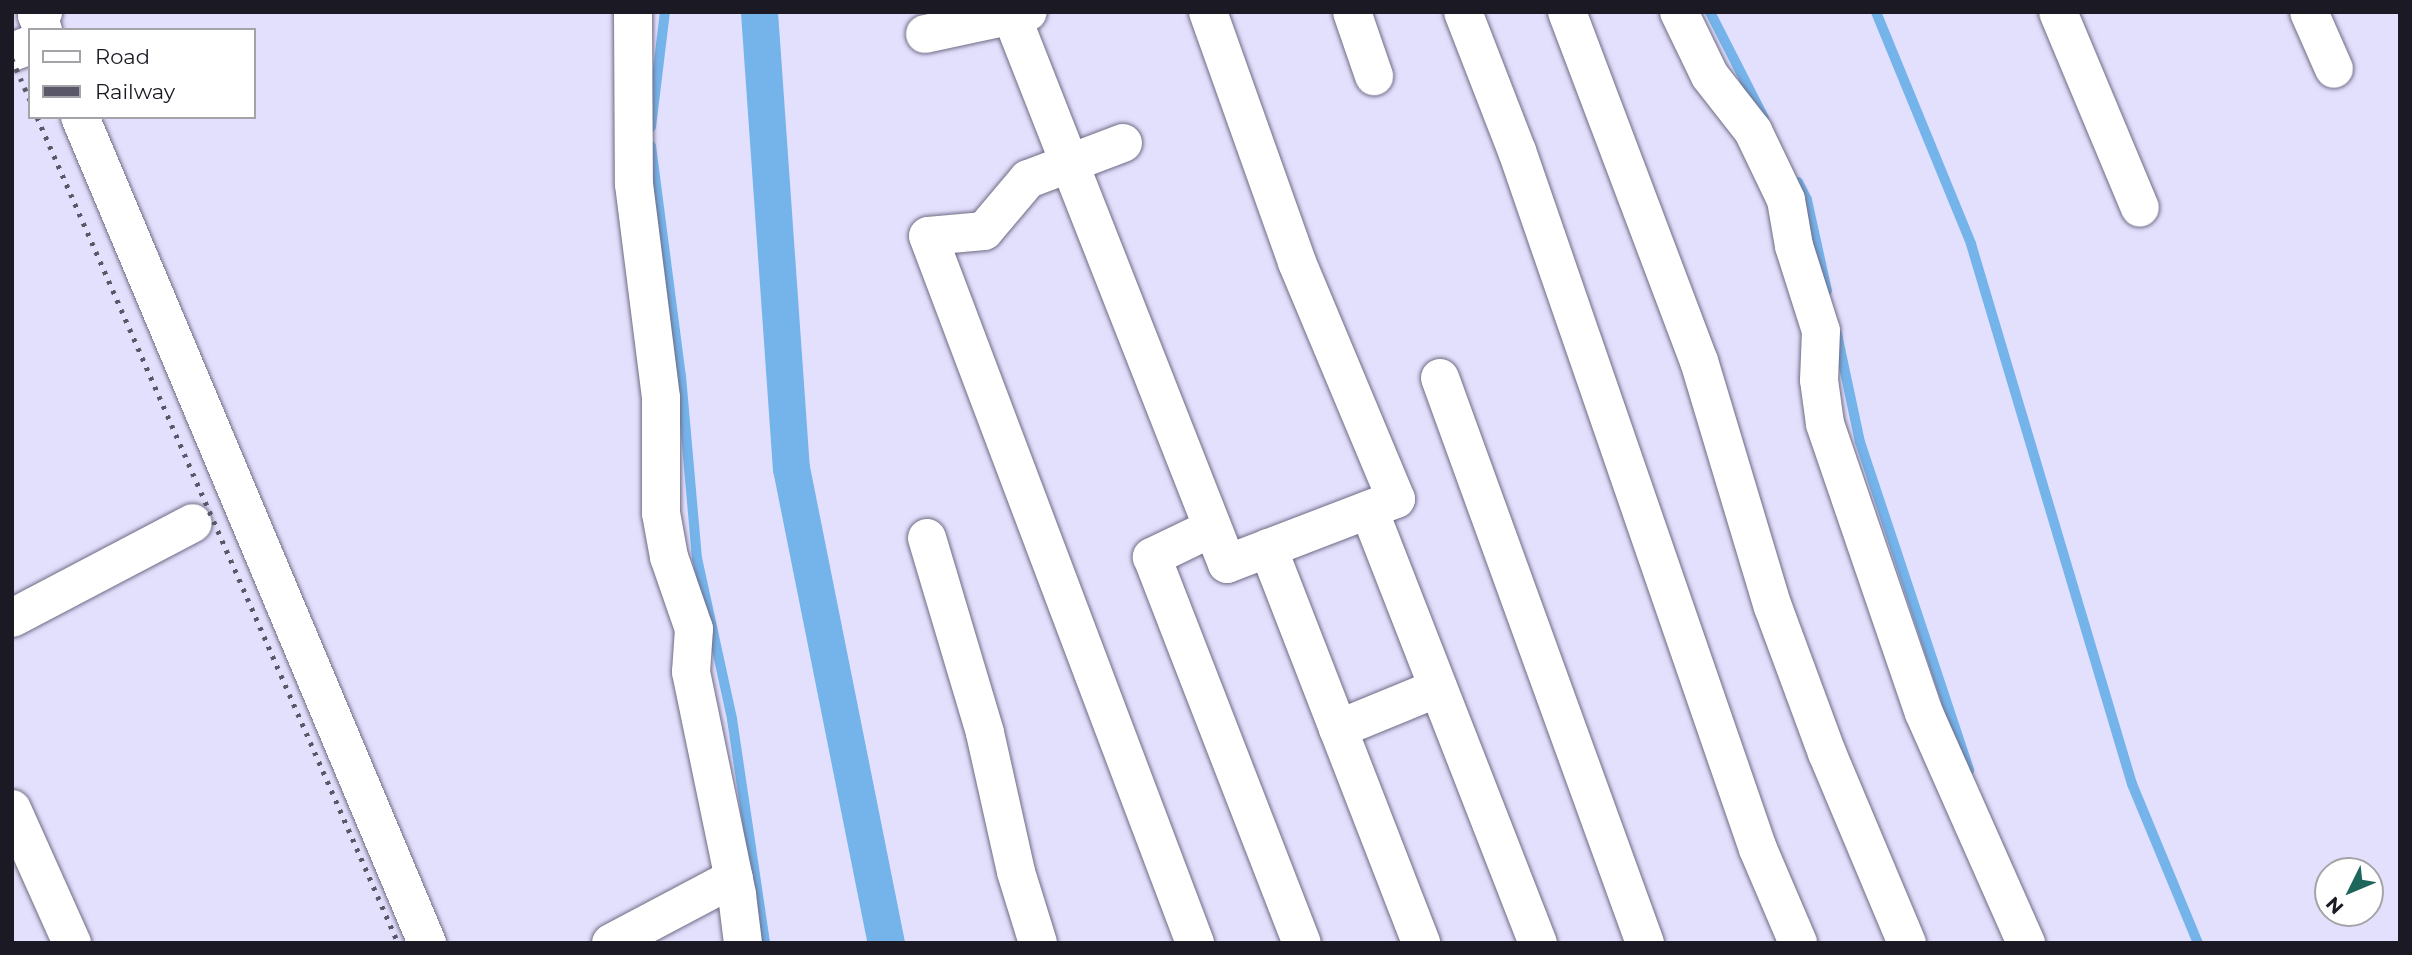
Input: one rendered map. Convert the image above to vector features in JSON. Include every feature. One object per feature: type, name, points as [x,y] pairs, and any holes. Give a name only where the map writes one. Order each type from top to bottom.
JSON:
[{"type":"street","points":[[42,28],[37,15],[43,12]]},
{"type":"street","points":[[633,12],[634,184],[661,398],[661,513],[669,557],[694,629],[691,672],[695,699],[734,878],[743,943]]},
{"type":"street","points":[[925,34],[1017,14],[1042,102],[1073,162],[1132,332],[1227,564],[1396,499],[1297,262],[1208,12]]},
{"type":"street","points":[[1352,12],[1374,76]]},
{"type":"street","points":[[1462,12],[1522,163],[1758,849],[1798,943]]},
{"type":"street","points":[[1567,12],[1699,361],[1773,607],[1828,753],[1907,943]]},
{"type":"street","points":[[1679,12],[1710,76],[1753,131],[1786,201],[1821,331],[1819,380],[1825,424],[1924,713],[2026,943]]},
{"type":"street","points":[[2058,12],[2140,208]]},
{"type":"street","points":[[2309,12],[2334,69]]},
{"type":"street","points":[[81,119],[427,943]]},
{"type":"street","points":[[1123,143],[1028,179],[984,230],[928,236],[1195,943]]},
{"type":"street","points":[[1440,378],[1645,943]]},
{"type":"street","points":[[1369,510],[1538,943]]},
{"type":"street","points":[[12,618],[193,523]]},
{"type":"street","points":[[1212,528],[1152,557],[1302,943]]},
{"type":"street","points":[[927,538],[985,733],[1016,872],[1038,943]]},
{"type":"street","points":[[1268,548],[1420,943]]},
{"type":"street","points":[[1338,729],[1438,688]]},
{"type":"street","points":[[12,809],[72,943]]},
{"type":"street","points":[[611,943],[734,878]]},
{"type":"waterway","points":[[651,127],[665,12]]},
{"type":"waterway","points":[[759,12],[791,468],[886,943]]},
{"type":"waterway","points":[[1710,12],[1764,118]]},
{"type":"waterway","points":[[1876,12],[1971,244],[2132,784],[2198,943]]},
{"type":"waterway","points":[[651,146],[681,376],[697,558],[732,719],[765,943]]},
{"type":"waterway","points":[[1798,182],[1807,200],[1827,291]]},
{"type":"waterway","points":[[1837,334],[1860,442],[1969,770]]},
{"type":"railway","points":[[12,59],[28,95]]},
{"type":"railway","points":[[38,119],[398,943]]}]
